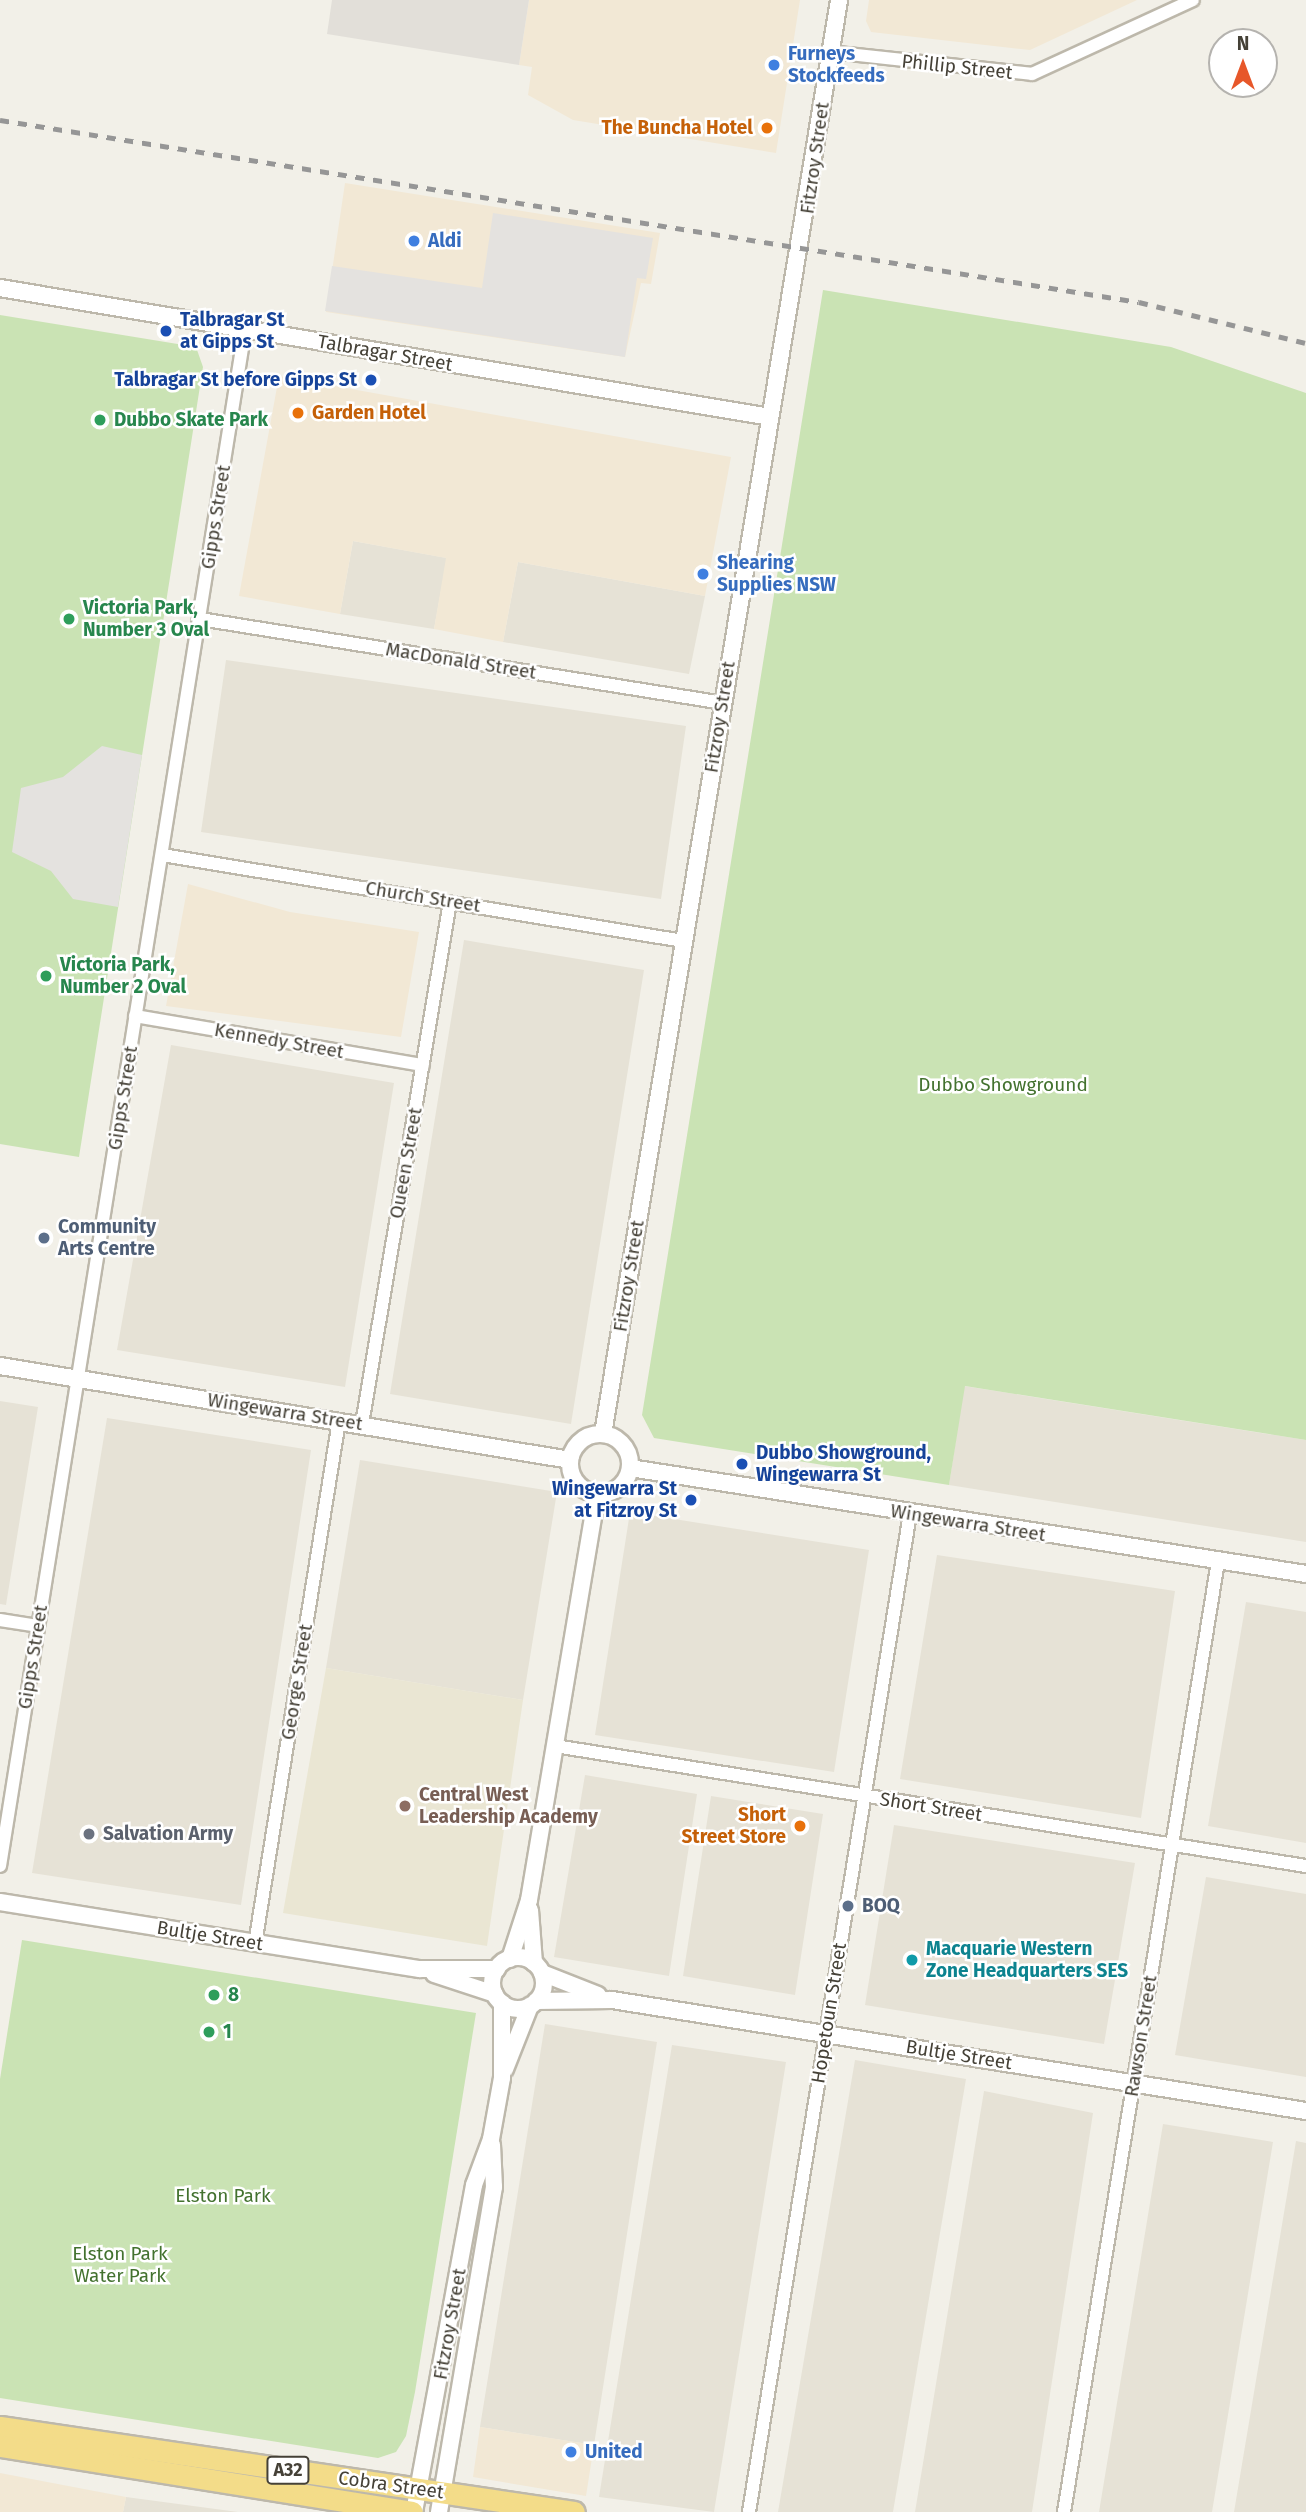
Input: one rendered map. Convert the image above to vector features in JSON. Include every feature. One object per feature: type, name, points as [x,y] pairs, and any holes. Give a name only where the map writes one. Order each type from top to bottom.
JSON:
[{"type":"highway","name":"Cobra Street","points":[[0,2427],[419,2488],[441,2502],[574,2512]]},
{"type":"highway","name":"Cobra Street","points":[[0,2446],[413,2512]]},
{"type":"street","name":"Fitzroy Street","points":[[603,1434],[839,0]]},
{"type":"street","name":"Phillip Street","points":[[830,52],[1032,74],[1193,0]]},
{"type":"street","name":"Talbragar Street","points":[[0,288],[770,417]]},
{"type":"street","name":"Gipps Street","points":[[0,1866],[245,329]]},
{"type":"street","name":"MacDonald Street","points":[[200,620],[723,703]]},
{"type":"street","name":"Church Street","points":[[162,855],[683,941]]},
{"type":"street","name":"Queen Street","points":[[362,1424],[450,902]]},
{"type":"street","name":"Kennedy Street","points":[[135,1016],[423,1065]]},
{"type":"street","name":"Wingewarra Street","points":[[0,1366],[339,1420],[570,1461]]},
{"type":"street","name":"George Street","points":[[255,1944],[339,1420]]},
{"type":"street","points":[[603,1434],[621,1441],[630,1468],[622,1484],[597,1493],[574,1479],[570,1461],[585,1437],[603,1434]]},
{"type":"street","name":"Wingewarra Street","points":[[630,1468],[1306,1574]]},
{"type":"street","points":[[530,1900],[543,1991],[533,2004],[516,2009],[499,1999],[503,1964],[530,1900],[597,1493]]},
{"type":"street","name":"Hopetoun Street","points":[[749,2512],[910,1514]]},
{"type":"street","name":"Rawson Street","points":[[1065,2512],[1218,1561]]},
{"type":"street","points":[[0,1620],[38,1626]]},
{"type":"street","name":"Short Street","points":[[555,1746],[1306,1867]]},
{"type":"street","name":"Bultje Street","points":[[0,1902],[420,1969],[503,1964]]},
{"type":"street","points":[[503,1964],[538,1968]]},
{"type":"street","name":"Bultje Street","points":[[538,1968],[612,2000]]},
{"type":"street","name":"Bultje Street","points":[[420,1969],[499,1999]]},
{"type":"street","name":"Fitzroy Street","points":[[499,1999],[502,2078]]},
{"type":"street","name":"Bultje Street","points":[[533,2004],[612,2000],[1306,2111]]},
{"type":"street","name":"Fitzroy Street","points":[[413,2512],[474,2185],[491,2138],[502,2078],[533,2004]]},
{"type":"street","name":"Fitzroy Street","points":[[441,2502],[494,2187],[491,2138]]},
{"type":"shaded area","points":[[332,0],[529,0],[519,65],[327,34]]},
{"type":"shaded area","points":[[529,0],[800,0],[776,153],[573,120],[528,95],[532,67],[519,65]]},
{"type":"shaded area","points":[[869,0],[1137,0],[1030,50],[871,32],[866,21]]},
{"type":"shaded area","points":[[345,183],[660,233],[651,284],[641,283],[625,357],[326,312]]},
{"type":"shaded area","points":[[493,213],[653,238],[646,279],[637,278],[625,357],[325,311],[332,266],[482,288]]},
{"type":"shaded area","points":[[279,376],[731,457],[705,596],[518,562],[503,642],[434,629],[446,558],[353,541],[340,614],[239,596]]},
{"type":"shaded area","points":[[353,541],[447,558],[434,629],[340,614]]},
{"type":"shaded area","points":[[518,562],[705,596],[689,674],[503,642]]},
{"type":"shaded area","points":[[226,660],[686,726],[661,899],[201,832]]},
{"type":"shaded area","points":[[102,746],[142,755],[118,907],[73,899],[51,871],[12,852],[21,788],[63,777]]},
{"type":"shaded area","points":[[188,884],[290,912],[419,932],[401,1037],[166,1006]]},
{"type":"shaded area","points":[[464,940],[644,970],[571,1424],[390,1394]]},
{"type":"shaded area","points":[[171,1045],[394,1083],[345,1387],[117,1350]]},
{"type":"shaded area","points":[[964,1386],[1306,1440],[1306,1542],[949,1485]]},
{"type":"shaded area","points":[[0,1401],[38,1407],[6,1605],[0,1604]]},
{"type":"shaded area","points":[[107,1418],[311,1450],[241,1905],[32,1873]]},
{"type":"shaded area","points":[[360,1460],[557,1492],[523,1700],[326,1668]]},
{"type":"shaded area","points":[[630,1512],[869,1550],[834,1772],[595,1735]]},
{"type":"shaded area","points":[[937,1555],[1175,1591],[1141,1818],[900,1779]]},
{"type":"shaded area","points":[[1246,1602],[1306,1612],[1306,1843],[1208,1826]]},
{"type":"shaded area","name":"Central West Leadership Academy","points":[[326,1668],[523,1700],[487,1946],[283,1913]]},
{"type":"shaded area","points":[[585,1775],[697,1794],[669,1976],[554,1957]]},
{"type":"shaded area","points":[[711,1796],[823,1814],[795,1995],[683,1976]]},
{"type":"shaded area","points":[[894,1825],[1135,1863],[1104,2044],[865,2005]]},
{"type":"shaded area","points":[[1206,1877],[1306,1894],[1306,2077],[1175,2055]]},
{"type":"shaded area","points":[[545,2024],[657,2042],[594,2445],[480,2427]]},
{"type":"shaded area","points":[[672,2045],[786,2062],[714,2512],[599,2497]]},
{"type":"shaded area","points":[[855,2060],[966,2079],[893,2512],[778,2512]]},
{"type":"shaded area","points":[[984,2091],[1093,2113],[1032,2512],[915,2512]]},
{"type":"shaded area","points":[[1163,2124],[1273,2142],[1212,2512],[1099,2512]]},
{"type":"shaded area","points":[[1296,2141],[1306,2143],[1306,2512],[1234,2512]]},
{"type":"shaded area","name":"United","points":[[480,2427],[594,2445],[586,2496],[473,2477]]},
{"type":"shaded area","points":[[0,2473],[126,2497],[123,2512],[0,2512]]},
{"type":"shaded area","points":[[126,2497],[238,2512],[123,2512]]},
{"type":"green space","name":"Dubbo Showground","points":[[823,290],[1171,347],[1306,393],[1306,1440],[965,1386],[949,1485],[654,1438],[642,1415]]},
{"type":"green space","points":[[0,315],[196,347],[203,367],[79,1157],[0,1144]]},
{"type":"green space","name":"Elston Park","points":[[22,1940],[476,2013],[415,2392],[406,2436],[396,2452],[378,2458],[0,2398],[0,2079]]},
{"type":"railway","points":[[0,120],[1139,302],[1306,343]]},
{"type":"place","name":"Furneys Stockfeeds","points":[[774,65]]},
{"type":"place","name":"The Buncha Hotel","points":[[767,128]]},
{"type":"place","name":"Aldi","points":[[414,241]]},
{"type":"place","name":"Talbragar St at Gipps St","points":[[166,331]]},
{"type":"place","name":"Talbragar St before Gipps St","points":[[371,380]]},
{"type":"place","name":"Garden Hotel","points":[[298,413]]},
{"type":"place","name":"Dubbo Skate Park","points":[[100,420]]},
{"type":"place","name":"Shearing Supplies NSW","points":[[703,574]]},
{"type":"place","name":"Victoria Park, Number 3 Oval","points":[[69,619]]},
{"type":"place","name":"Victoria Park, Number 2 Oval","points":[[46,976]]},
{"type":"place","name":"Community Arts Centre","points":[[44,1238]]},
{"type":"place","name":"Dubbo Showground, Wingewarra St","points":[[742,1464]]},
{"type":"place","name":"Wingewarra St at Fitzroy St","points":[[691,1500]]},
{"type":"place","name":"Central West Leadership Academy","points":[[405,1806]]},
{"type":"place","name":"Short Street Store","points":[[800,1826]]},
{"type":"place","name":"Salvation Army","points":[[89,1834]]},
{"type":"place","name":"BOQ","points":[[848,1906]]},
{"type":"place","name":"Macquarie Western Zone Headquarters SES","points":[[912,1960]]},
{"type":"place","name":"8","points":[[214,1995]]},
{"type":"place","name":"1","points":[[209,2032]]},
{"type":"place","name":"United","points":[[571,2452]]},
{"type":"park label","name":"Elston Park Water Park","points":[[120,2265]]}]
